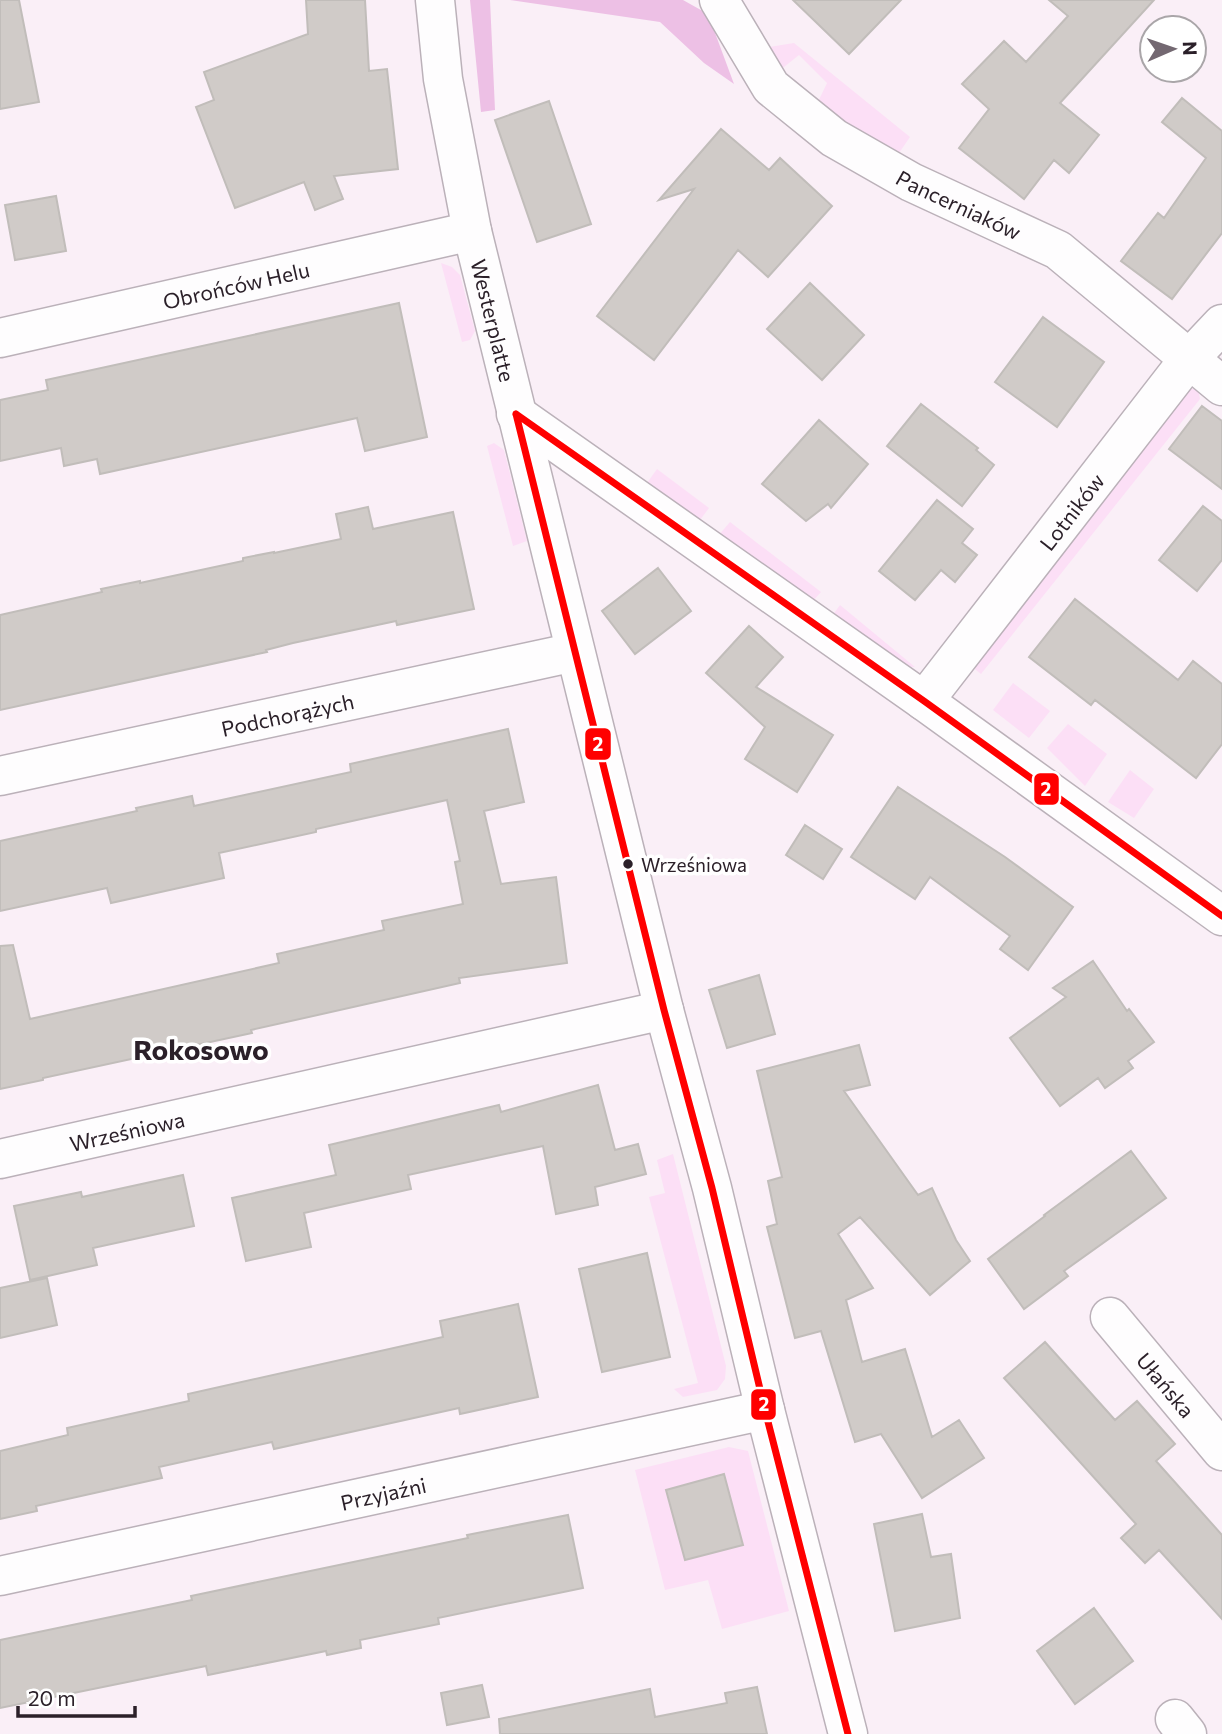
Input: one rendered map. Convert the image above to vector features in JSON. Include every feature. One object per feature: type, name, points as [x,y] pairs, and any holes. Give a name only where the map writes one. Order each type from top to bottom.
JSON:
[{"type":"street","name":"Westerplatte","points":[[435,0],[443,79],[472,231],[664,1010],[712,1188],[765,1410],[848,1734]]},
{"type":"street","name":"Pancerniaków","points":[[719,0],[771,87],[834,138],[911,182],[1058,250],[1222,386]]},
{"type":"street","name":"Obrońców Helu","points":[[0,338],[472,231]]},
{"type":"street","name":"Lotników","points":[[924,701],[1189,359],[1222,324]]},
{"type":"street","points":[[516,414],[924,701],[1222,916]]},
{"type":"street","name":"Podchorążych","points":[[0,776],[575,652]]},
{"type":"street","name":"Wrześniowa","points":[[0,1159],[664,1010]]},
{"type":"street","name":"Ułańska","points":[[1110,1317],[1222,1451]]},
{"type":"street","name":"Przyjaźni","points":[[0,1576],[765,1410]]},
{"type":"shaded area","points":[[470,0],[490,0],[495,110],[481,112]]},
{"type":"shaded area","points":[[510,0],[683,0],[708,14],[734,84],[704,63],[660,22]]},
{"type":"shaded area","points":[[794,43],[910,137],[899,153],[816,106],[827,83],[799,55],[779,71],[763,48]]},
{"type":"shaded area","points":[[441,263],[452,267],[460,275],[475,331],[470,340],[462,342]]},
{"type":"shaded area","points":[[1185,389],[1198,389],[1200,399],[981,674],[971,666]]},
{"type":"shaded area","points":[[494,443],[504,450],[527,541],[513,546],[487,446]]},
{"type":"shaded area","points":[[657,469],[709,508],[700,520],[647,483]]},
{"type":"shaded area","points":[[730,522],[821,592],[812,602],[718,536]]},
{"type":"shaded area","points":[[840,605],[915,667],[898,666],[832,616]]},
{"type":"shaded area","points":[[1013,683],[1050,711],[1029,738],[993,710]]},
{"type":"shaded area","points":[[1068,724],[1107,754],[1085,786],[1047,748]]},
{"type":"shaded area","points":[[1130,770],[1154,789],[1134,818],[1108,802]]},
{"type":"shaded area","points":[[673,1154],[726,1366],[725,1379],[717,1390],[683,1397],[674,1389],[698,1383],[649,1197],[665,1193],[657,1160]]},
{"type":"shaded area","points":[[729,1447],[748,1451],[789,1611],[722,1629],[708,1580],[665,1590],[635,1470]]},
{"type":"building","points":[[0,0],[19,0],[39,102],[0,109]]},
{"type":"building","points":[[306,0],[365,0],[369,71],[387,69],[398,169],[334,176],[343,199],[315,210],[304,182],[235,208],[196,107],[214,100],[204,72],[308,34]]},
{"type":"building","points":[[793,0],[901,0],[849,54]]},
{"type":"building","points":[[1049,0],[1154,0],[1141,14],[1138,14],[1138,18],[1060,103],[1099,135],[1069,173],[1054,160],[1024,199],[959,148],[989,109],[962,84],[1004,41],[1026,62],[1068,16]]},
{"type":"building","points":[[1182,98],[1222,131],[1222,233],[1172,299],[1121,261],[1158,213],[1164,218],[1206,158],[1162,122]]},
{"type":"building","points":[[549,101],[591,224],[537,242],[495,120]]},
{"type":"building","points":[[721,129],[769,170],[780,158],[832,206],[768,277],[738,250],[654,360],[597,316],[694,189],[659,200]]},
{"type":"building","points":[[56,196],[66,251],[15,260],[5,205]]},
{"type":"building","points":[[810,283],[864,335],[822,380],[767,329]]},
{"type":"building","points":[[399,303],[427,437],[365,451],[357,418],[100,474],[97,459],[64,466],[61,448],[0,461],[0,400],[48,390],[46,380]]},
{"type":"building","points":[[1043,317],[1104,362],[1057,427],[995,382]]},
{"type":"building","points":[[921,404],[978,448],[976,450],[994,465],[962,506],[887,446]]},
{"type":"building","points":[[1202,406],[1222,421],[1222,489],[1169,449]]},
{"type":"building","points":[[819,420],[868,464],[831,508],[828,504],[806,521],[762,484]]},
{"type":"building","points":[[937,500],[973,529],[962,543],[977,555],[955,582],[941,570],[915,600],[879,571]]},
{"type":"building","points":[[1203,506],[1222,521],[1222,560],[1197,591],[1159,560]]},
{"type":"building","points":[[368,507],[373,529],[453,512],[474,609],[397,625],[396,621],[0,710],[0,615],[102,592],[101,589],[341,539],[336,514]]},
{"type":"building","points":[[658,568],[691,611],[635,654],[602,611]]},
{"type":"building","points":[[1075,599],[1178,680],[1193,661],[1222,684],[1222,744],[1196,778],[1095,700],[1091,705],[1029,657]]},
{"type":"building","points":[[749,626],[783,657],[756,687],[833,735],[797,792],[745,759],[765,727],[706,673]]},
{"type":"building","points":[[508,729],[524,802],[484,811],[501,884],[556,877],[567,963],[459,978],[460,983],[0,1089],[0,946],[13,945],[30,1019],[279,963],[277,954],[384,930],[382,921],[463,904],[455,862],[460,861],[447,800],[219,853],[224,878],[111,903],[107,888],[0,911],[0,841],[192,796],[194,806],[351,772],[350,764]]},
{"type":"building","points":[[898,787],[1005,857],[1073,907],[1028,970],[1000,949],[1010,936],[930,877],[915,899],[851,857]]},
{"type":"building","points":[[805,825],[842,849],[823,879],[786,855]]},
{"type":"building","points":[[1093,961],[1127,1011],[1129,1009],[1154,1042],[1128,1061],[1133,1068],[1105,1088],[1098,1078],[1060,1106],[1010,1038],[1066,997],[1053,988]]},
{"type":"building","points":[[759,975],[775,1034],[727,1048],[709,990]]},
{"type":"building","points":[[859,1045],[870,1085],[844,1091],[918,1195],[932,1188],[956,1240],[970,1261],[930,1295],[860,1217],[838,1234],[873,1288],[846,1300],[862,1362],[905,1349],[932,1437],[959,1420],[984,1458],[922,1498],[881,1434],[855,1442],[821,1331],[795,1338],[767,1227],[777,1224],[768,1181],[782,1177],[757,1071]]},
{"type":"building","points":[[598,1085],[615,1150],[638,1144],[646,1174],[595,1187],[598,1205],[556,1214],[543,1146],[408,1175],[411,1189],[304,1213],[311,1247],[246,1261],[232,1198],[336,1175],[329,1145],[499,1105],[501,1112]]},
{"type":"building","points":[[1131,1151],[1166,1198],[1064,1271],[1068,1276],[1024,1309],[988,1259]]},
{"type":"building","points":[[183,1175],[194,1226],[93,1248],[97,1265],[30,1280],[14,1206],[81,1192],[82,1197]]},
{"type":"building","points":[[647,1253],[670,1357],[602,1372],[579,1269]]},
{"type":"building","points":[[47,1278],[57,1325],[0,1338],[0,1288]]},
{"type":"building","points":[[518,1304],[538,1397],[460,1414],[459,1408],[274,1449],[272,1442],[159,1467],[162,1478],[36,1506],[37,1511],[0,1519],[0,1451],[68,1435],[67,1428],[189,1401],[188,1394],[443,1337],[440,1321]]},
{"type":"building","points":[[1045,1342],[1115,1420],[1137,1401],[1175,1444],[1156,1461],[1222,1535],[1222,1619],[1159,1550],[1145,1563],[1121,1538],[1136,1524],[1004,1378]]},
{"type":"building","points":[[724,1474],[743,1545],[685,1560],[666,1490]]},
{"type":"building","points":[[922,1514],[931,1557],[951,1554],[960,1618],[895,1631],[874,1524]]},
{"type":"building","points":[[568,1515],[583,1588],[438,1618],[439,1624],[360,1640],[361,1648],[327,1655],[326,1651],[208,1675],[206,1666],[0,1708],[0,1640],[192,1600],[191,1596]]},
{"type":"building","points":[[1094,1608],[1133,1661],[1075,1704],[1037,1651]]},
{"type":"building","points":[[482,1685],[489,1717],[447,1725],[441,1693]]},
{"type":"building","points":[[757,1687],[767,1734],[500,1734],[499,1719],[650,1689],[655,1717],[727,1703],[725,1693]]},
{"type":"transit line","name":"2","points":[[516,414],[848,1734]]},
{"type":"transit line","name":"2","points":[[516,414],[924,701],[1222,916]]},
{"type":"place","name":"Wrześniowa","points":[[628,864]]},
{"type":"district","name":"Rokosowo","points":[[201,1049]]}]
